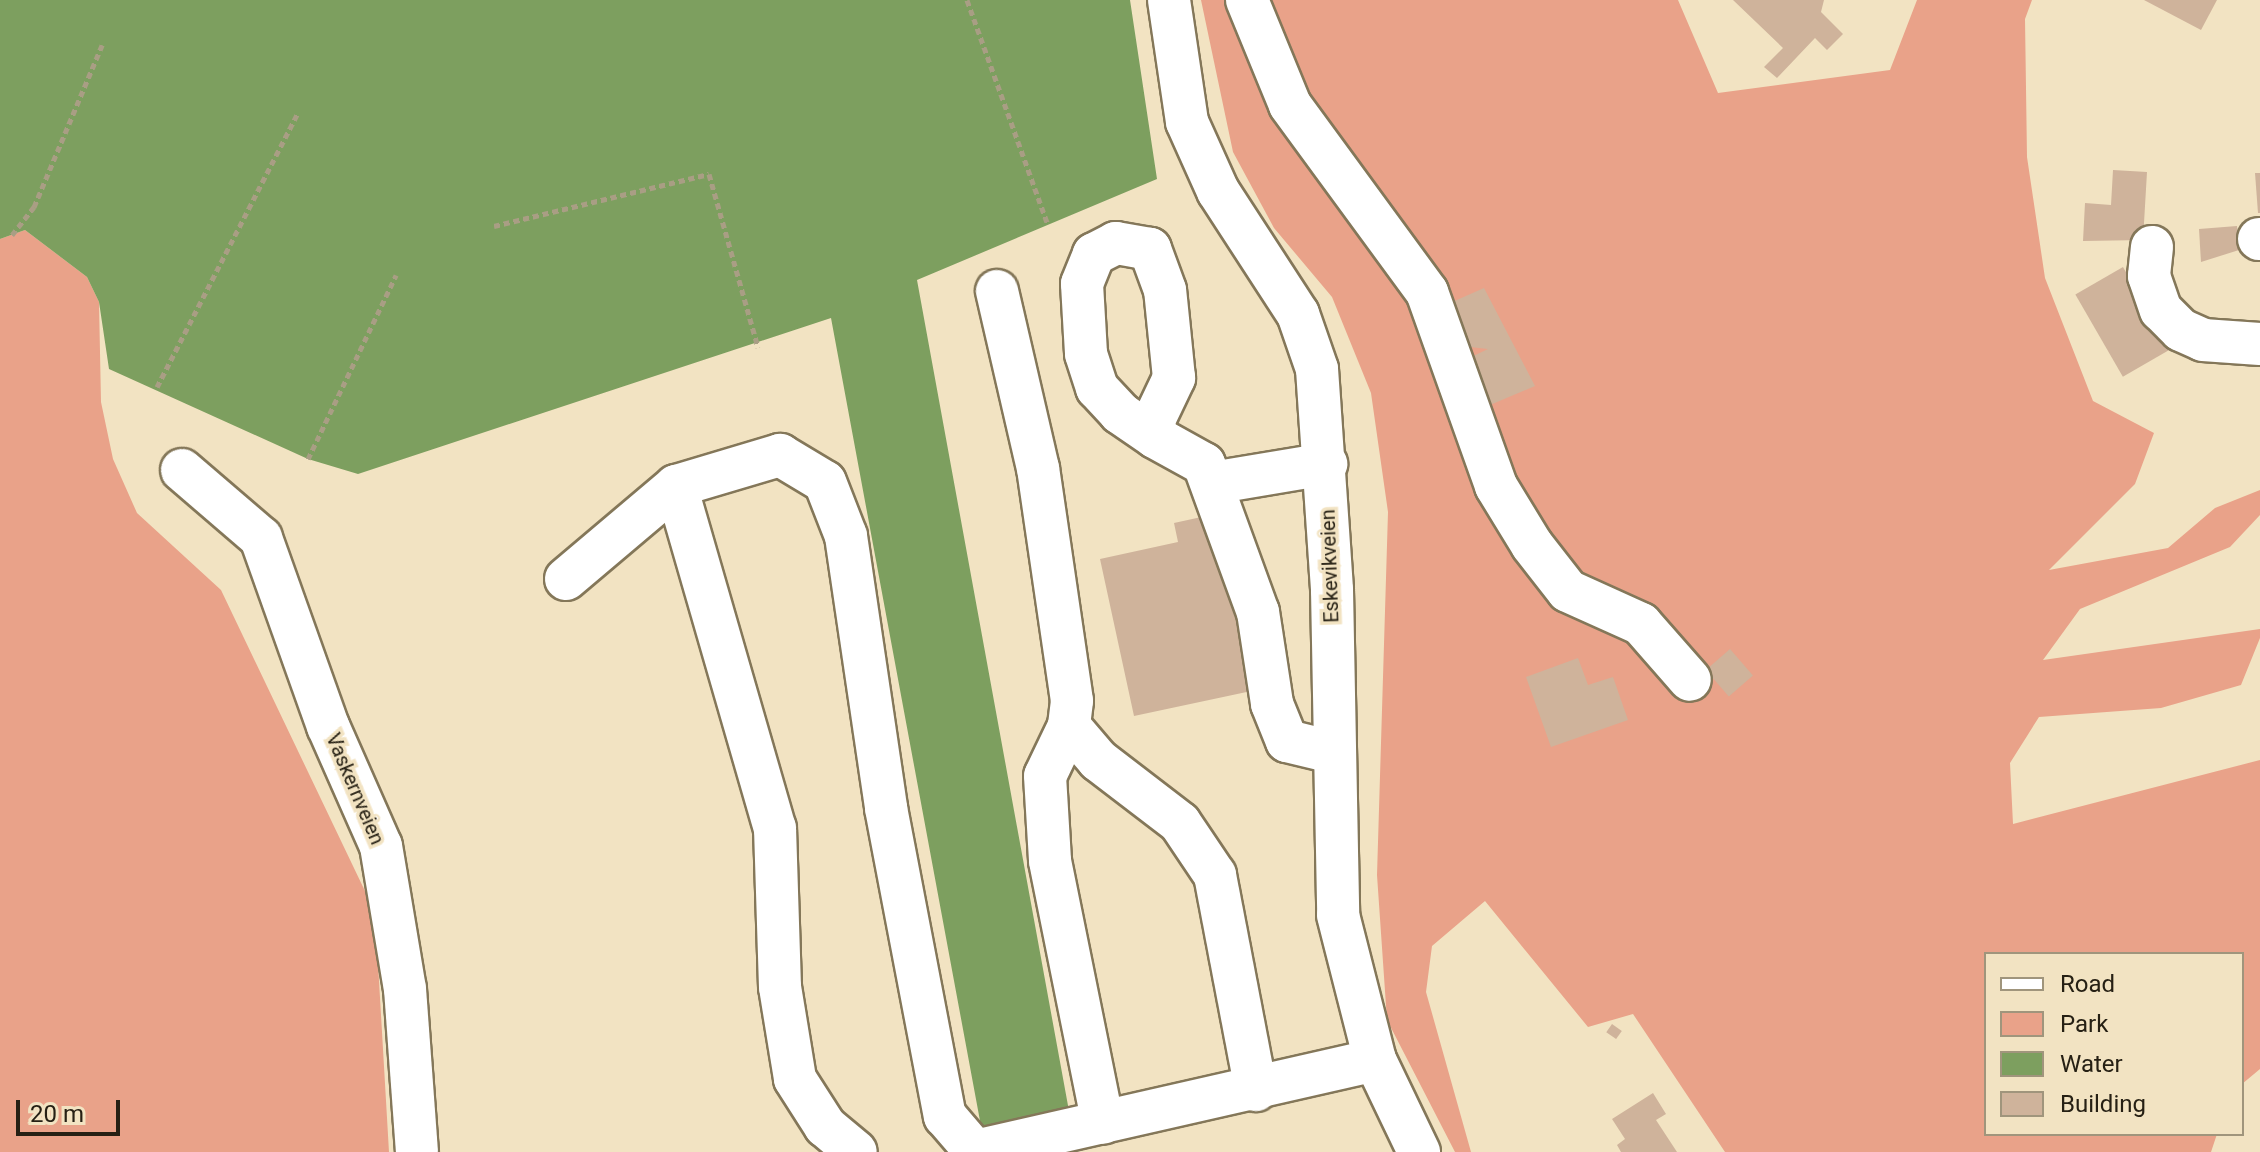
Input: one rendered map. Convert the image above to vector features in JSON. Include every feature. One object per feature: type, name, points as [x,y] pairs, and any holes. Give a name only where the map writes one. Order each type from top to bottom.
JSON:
[{"type":"street","name":"Eskevikveien","points":[[1169,0],[1187,122],[1218,191],[1298,314],[1317,369],[1326,464],[1338,915],[1375,1060],[1405,1150]]},
{"type":"street","points":[[1247,0],[1290,105],[1427,292],[1496,486],[1532,545],[1568,591],[1641,624],[1690,680]]},
{"type":"street","points":[[2152,247],[2149,276],[2161,310],[2181,330],[2203,340],[2260,344]]},
{"type":"street","points":[[997,291],[1038,468],[1072,701],[1069,726],[1045,776],[1050,861],[1103,1123]]},
{"type":"street","points":[[1155,437],[1204,464],[1258,612],[1272,704],[1287,741],[1332,752]]},
{"type":"street","points":[[566,579],[676,486],[780,455],[825,482],[846,536],[886,808],[945,1116],[972,1151],[1256,1090],[1375,1060]]},
{"type":"street","points":[[1212,483],[1326,464]]},
{"type":"street","name":"Vaskernveien","points":[[182,470],[261,538],[328,726],[381,846],[405,989],[417,1152]]},
{"type":"street","points":[[676,486],[775,828],[780,987],[795,1079],[825,1126],[856,1152]]},
{"type":"street","points":[[1069,726],[1098,760],[1180,823],[1215,875],[1256,1090]]},
{"type":"path","points":[[967,0],[1048,225]]},
{"type":"path","points":[[12,235],[34,207],[102,45]]},
{"type":"path","points":[[157,387],[298,113]]},
{"type":"path","points":[[494,226],[709,174],[758,347]]},
{"type":"path","points":[[308,459],[396,275]]},
{"type":"green space","points":[[1201,0],[1678,0],[1718,93],[1890,70],[1917,0],[2032,0],[2025,19],[2027,157],[2045,278],[2093,401],[2154,433],[2135,484],[2049,570],[2168,548],[2215,508],[2260,490],[2260,515],[2230,547],[2080,609],[2043,660],[2260,629],[2260,638],[2241,685],[2161,708],[2039,717],[2010,763],[2013,824],[2260,760],[2260,1069],[2244,1082],[2244,952],[1984,952],[1984,1136],[2216,1136],[2211,1152],[1725,1152],[1633,1014],[1588,1027],[1485,901],[1432,946],[1426,992],[1471,1152],[1455,1152],[1387,1020],[1377,875],[1388,512],[1371,393],[1332,297],[1274,228],[1233,152]]},
{"type":"green space","points":[[25,230],[87,277],[99,302],[101,402],[113,459],[137,513],[221,590],[375,912],[389,1152],[0,1152],[0,239]]},
{"type":"water","points":[[0,0],[1130,0],[1157,179],[917,280],[1069,1111],[983,1137],[831,318],[358,474],[308,459],[109,369],[99,302],[87,277],[25,230],[0,239]]},
{"type":"building","points":[[1733,0],[1824,0],[1821,12],[1843,34],[1827,50],[1815,38],[1777,78],[1764,67],[1783,48]]},
{"type":"building","points":[[2144,0],[2217,0],[2201,30]]},
{"type":"building","points":[[2113,170],[2147,172],[2143,240],[2083,241],[2085,203],[2111,205]]},
{"type":"building","points":[[2255,173],[2260,173],[2260,213],[2258,213]]},
{"type":"building","points":[[2237,226],[2239,250],[2201,262],[2199,229]]},
{"type":"building","points":[[2123,267],[2170,349],[2123,377],[2075,294]]},
{"type":"building","points":[[1484,288],[1535,386],[1490,405],[1469,358],[1488,349],[1470,347],[1450,303]]},
{"type":"building","points":[[1206,516],[1221,532],[1256,690],[1134,716],[1100,559],[1178,542],[1174,523]]},
{"type":"building","points":[[1730,649],[1753,675],[1729,696],[1706,670]]},
{"type":"building","points":[[1578,658],[1588,685],[1613,677],[1628,720],[1551,747],[1526,677]]},
{"type":"building","points":[[1612,1024],[1622,1031],[1616,1039],[1606,1032]]},
{"type":"building","points":[[1653,1093],[1666,1114],[1656,1120],[1677,1152],[1621,1152],[1617,1145],[1625,1139],[1612,1119]]}]
